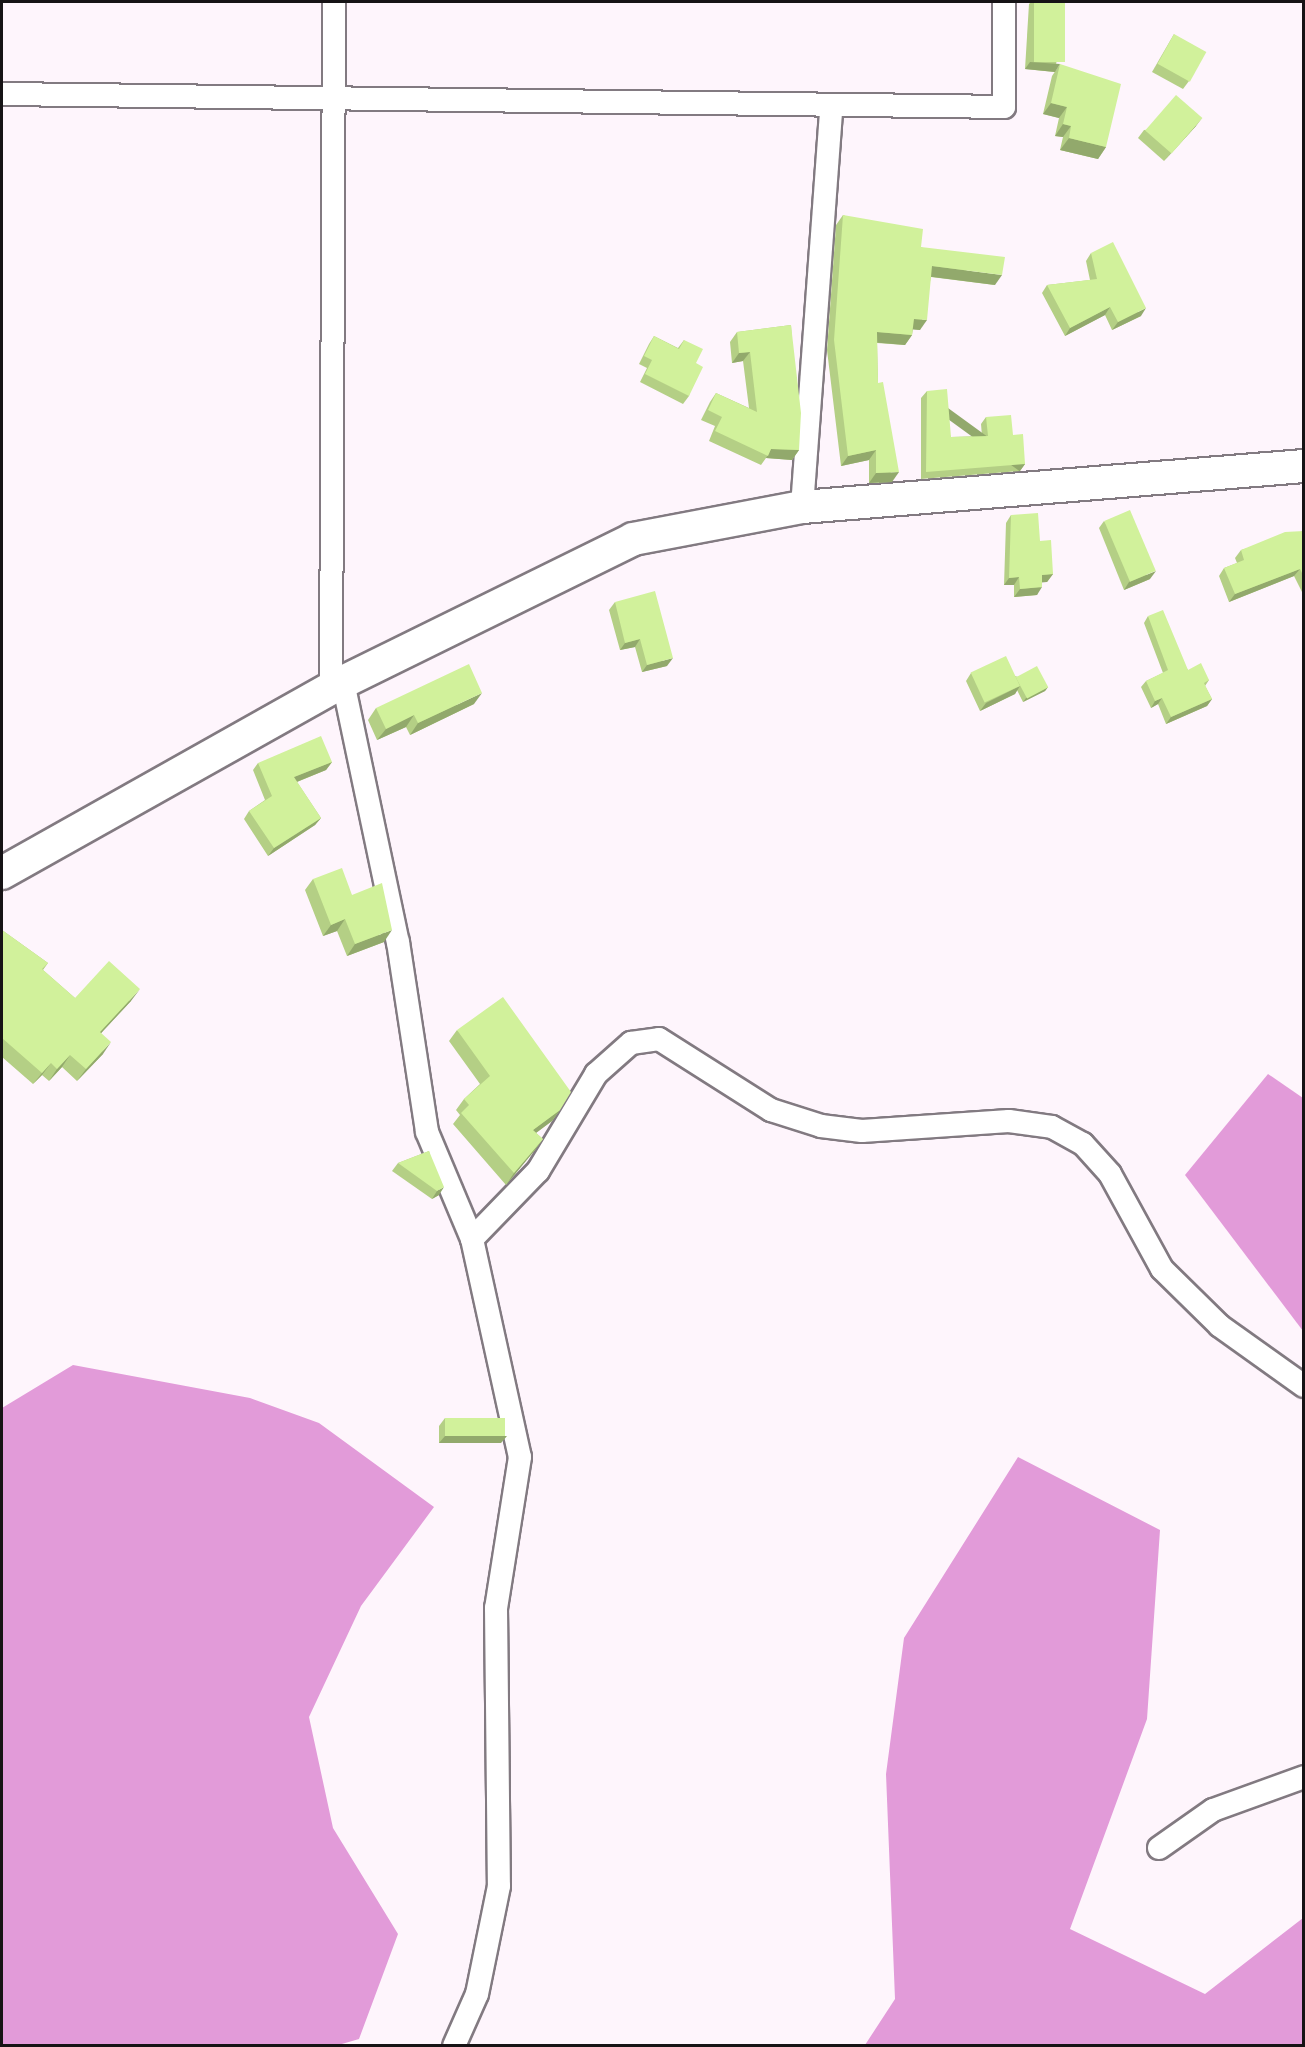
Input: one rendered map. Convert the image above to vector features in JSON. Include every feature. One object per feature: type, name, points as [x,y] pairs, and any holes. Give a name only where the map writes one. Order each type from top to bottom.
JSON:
[{"type":"street","points":[[334,2],[337,687],[398,942],[427,1132],[472,1239],[520,1457],[496,1608],[499,1886],[477,1994],[454,2046]]},
{"type":"street","points":[[2,93],[336,97],[831,108],[1004,107],[1004,2]]},
{"type":"street","points":[[802,507],[831,108]]},
{"type":"street","points":[[2,873],[337,687],[633,539],[802,507],[1304,466]]},
{"type":"street","points":[[472,1239],[538,1171],[596,1074],[631,1043],[659,1039],[771,1110],[821,1126],[862,1131],[1009,1121],[1063,1132],[1083,1144],[1110,1174],[1162,1269],[1220,1326],[1304,1386]]},
{"type":"street","points":[[1159,1848],[1213,1810],[1304,1777]]},
{"type":"shaded area","points":[[1268,1074],[1303,1098],[1303,1331],[1185,1175]]},
{"type":"shaded area","points":[[73,1365],[250,1398],[319,1423],[434,1507],[361,1606],[309,1717],[333,1828],[398,1934],[359,2039],[335,2046],[2,2045],[2,1408]]},
{"type":"shaded area","points":[[1018,1457],[1160,1530],[1147,1719],[1070,1929],[1205,1994],[1303,1918],[1303,2045],[865,2045],[895,1999],[886,1774],[904,1638]]},
{"type":"building","points":[[1034,2],[1065,2],[1065,62],[1034,62]]},
{"type":"building","points":[[1174,34],[1206,52],[1190,82],[1158,64]]},
{"type":"building","points":[[1060,64],[1121,84],[1106,147],[1069,138],[1071,126],[1063,124],[1067,107],[1051,103]]},
{"type":"building","points":[[1176,95],[1202,118],[1172,153],[1145,130]]},
{"type":"building","points":[[843,215],[923,229],[921,247],[1005,257],[1002,275],[932,266],[927,320],[914,319],[912,335],[877,332],[878,383],[883,382],[899,472],[876,473],[876,450],[848,456],[834,340]]},
{"type":"building","points":[[1113,242],[1146,308],[1118,322],[1110,307],[1070,328],[1047,285],[1097,279],[1091,253]]},
{"type":"building","points":[[791,325],[801,413],[799,450],[771,449],[768,456],[715,431],[722,417],[708,410],[716,393],[757,412],[750,352],[739,353],[737,332]]},
{"type":"building","points":[[654,336],[679,349],[684,340],[703,349],[696,363],[703,367],[689,396],[645,374],[652,360],[644,356]]},
{"type":"building","points":[[947,389],[951,437],[988,436],[986,417],[1011,415],[1013,435],[1023,434],[1025,464],[926,472],[927,391]]},
{"type":"building","points":[[1130,510],[1156,571],[1130,582],[1104,521]]},
{"type":"building","points":[[1038,513],[1040,541],[1051,540],[1053,574],[1042,575],[1042,587],[1020,589],[1019,577],[1009,578],[1011,515]]},
{"type":"building","points":[[1304,531],[1304,577],[1300,569],[1235,594],[1224,568],[1244,560],[1241,550],[1285,532]]},
{"type":"building","points":[[655,591],[673,658],[647,665],[640,639],[625,643],[615,602]]},
{"type":"building","points":[[1163,610],[1188,670],[1201,663],[1209,680],[1204,683],[1212,699],[1171,717],[1162,698],[1155,701],[1146,681],[1168,670],[1148,616]]},
{"type":"building","points":[[1006,656],[1020,686],[985,702],[971,672]]},
{"type":"building","points":[[469,664],[482,693],[418,723],[414,715],[386,729],[376,708]]},
{"type":"building","points":[[1037,666],[1048,687],[1027,698],[1016,677]]},
{"type":"building","points":[[321,736],[332,762],[294,777],[321,818],[274,848],[249,811],[272,796],[258,763]]},
{"type":"building","points":[[342,868],[352,895],[382,883],[392,930],[355,944],[345,919],[331,925],[313,879]]},
{"type":"building","points":[[2,930],[48,963],[42,969],[75,998],[109,961],[140,989],[100,1032],[111,1042],[86,1069],[70,1055],[57,1069],[51,1063],[42,1073],[2,1038]]},
{"type":"building","points":[[503,997],[571,1092],[560,1110],[533,1130],[543,1139],[514,1173],[461,1113],[469,1105],[464,1099],[490,1076],[457,1030]]},
{"type":"building","points":[[429,1151],[444,1187],[437,1191],[398,1163]]},
{"type":"building","points":[[445,1418],[505,1418],[505,1436],[445,1436]]}]
